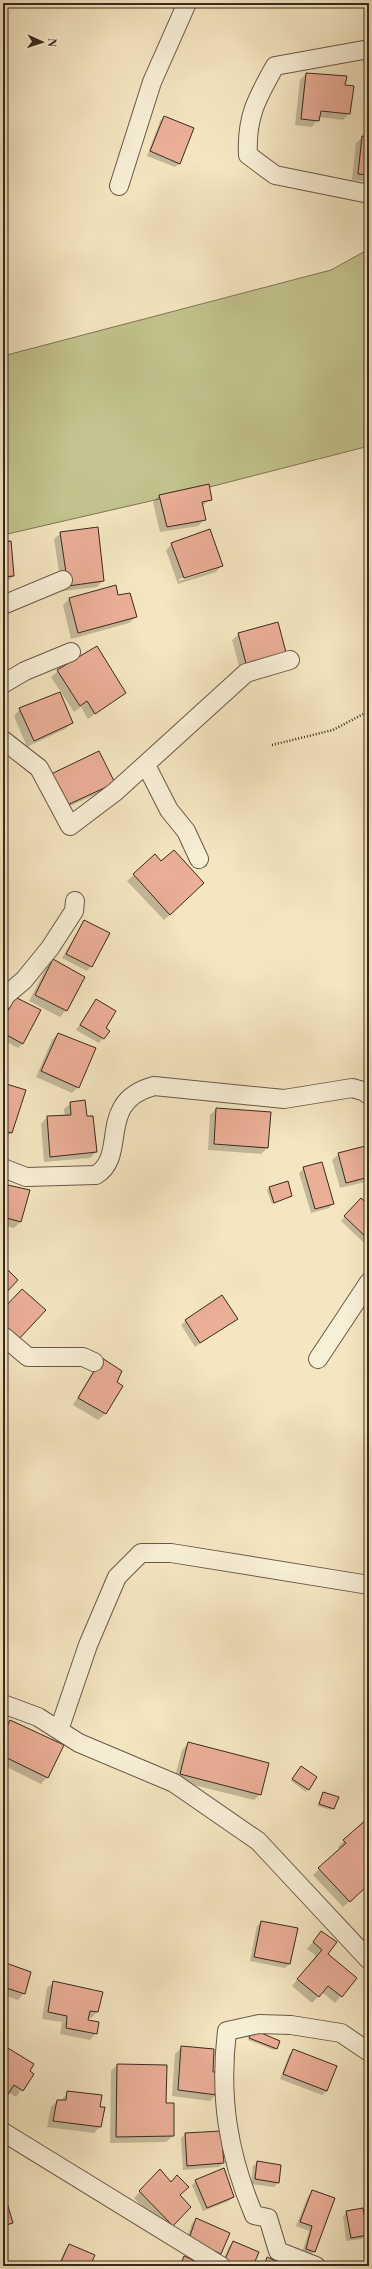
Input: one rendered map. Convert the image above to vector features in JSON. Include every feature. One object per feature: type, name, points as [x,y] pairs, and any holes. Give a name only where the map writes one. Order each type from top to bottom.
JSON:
[{"type":"street","points":[[119,186],[152,82],[187,3]]},
{"type":"street","points":[[369,49],[275,66],[255,101],[247,136],[248,155],[275,175],[369,194]]},
{"type":"street","points":[[3,605],[63,580]]},
{"type":"street","points":[[3,684],[25,671],[71,652]]},
{"type":"street","points":[[3,740],[38,768],[70,826],[115,792],[246,673],[290,660]]},
{"type":"street","points":[[146,765],[169,810],[186,831],[199,859]]},
{"type":"street","points":[[3,1001],[5,996],[24,980],[50,948],[74,911],[75,901]]},
{"type":"street","points":[[3,1168],[26,1177],[96,1175],[105,1170],[109,1160],[116,1124],[123,1105],[136,1092],[154,1086],[284,1099],[352,1088],[363,1090],[369,1095]]},
{"type":"street","points":[[318,1359],[369,1282]]},
{"type":"street","points":[[3,1336],[31,1361],[83,1357],[94,1362]]},
{"type":"street","points":[[59,1730],[88,1645],[117,1577],[141,1553],[171,1553],[369,1585]]},
{"type":"street","points":[[3,1704],[38,1717],[79,1744],[174,1783],[258,1841],[369,1960]]},
{"type":"street","points":[[316,2266],[278,2251],[268,2218],[254,2215],[240,2181],[227,2128],[223,2061],[227,2031],[259,2024],[291,2025],[341,2033],[369,2052]]},
{"type":"street","points":[[3,2132],[221,2266]]},
{"type":"path","points":[[272,745],[333,730],[369,711]]},
{"type":"green space","points":[[369,249],[369,446],[194,491],[3,535],[3,356],[331,270]]},
{"type":"building","points":[[306,73],[347,76],[345,85],[354,86],[350,114],[321,111],[319,121],[301,119]]},
{"type":"building","points":[[164,116],[194,128],[180,164],[150,151]]},
{"type":"building","points":[[362,136],[369,137],[369,175],[358,174]]},
{"type":"building","points":[[209,484],[212,500],[202,502],[206,520],[167,527],[159,495]]},
{"type":"building","points":[[98,527],[104,581],[68,586],[60,532]]},
{"type":"building","points":[[210,529],[223,566],[184,578],[171,543]]},
{"type":"building","points":[[11,541],[14,576],[3,577],[3,542]]},
{"type":"building","points":[[116,585],[118,595],[130,593],[137,617],[78,633],[69,598]]},
{"type":"building","points":[[278,622],[288,660],[248,671],[238,633]]},
{"type":"building","points":[[97,646],[126,693],[95,714],[87,701],[80,706],[57,670]]},
{"type":"building","points":[[60,692],[73,723],[34,741],[19,708]]},
{"type":"building","points":[[99,751],[115,783],[63,807],[49,775]]},
{"type":"building","points":[[174,850],[204,883],[170,915],[133,874],[155,854],[161,861]]},
{"type":"building","points":[[84,920],[110,933],[92,967],[66,954]]},
{"type":"building","points":[[53,959],[85,977],[67,1011],[35,995]]},
{"type":"building","points":[[15,997],[41,1010],[23,1044],[3,1033],[3,1020]]},
{"type":"building","points":[[96,999],[116,1011],[106,1028],[110,1031],[104,1039],[80,1025]]},
{"type":"building","points":[[58,1033],[96,1048],[79,1088],[41,1071]]},
{"type":"building","points":[[3,1083],[26,1090],[12,1133],[3,1131]]},
{"type":"building","points":[[85,1100],[87,1116],[93,1116],[97,1152],[50,1157],[47,1116],[71,1115],[70,1102]]},
{"type":"building","points":[[216,1108],[271,1112],[268,1148],[214,1144]]},
{"type":"building","points":[[369,1145],[369,1177],[346,1183],[338,1153]]},
{"type":"building","points":[[322,1162],[334,1204],[315,1209],[303,1167]]},
{"type":"building","points":[[288,1181],[292,1196],[274,1203],[269,1187]]},
{"type":"building","points":[[3,1184],[30,1190],[21,1222],[3,1217]]},
{"type":"building","points":[[361,1198],[369,1206],[368,1239],[344,1216]]},
{"type":"building","points":[[3,1265],[18,1280],[3,1296]]},
{"type":"building","points":[[22,1289],[46,1310],[19,1339],[3,1325],[3,1309]]},
{"type":"building","points":[[222,1295],[238,1319],[200,1343],[185,1320]]},
{"type":"building","points":[[102,1358],[122,1371],[117,1382],[123,1386],[106,1414],[78,1398]]},
{"type":"building","points":[[10,1720],[64,1745],[48,1778],[3,1756],[3,1735]]},
{"type":"building","points":[[188,1742],[269,1763],[261,1795],[180,1774]]},
{"type":"building","points":[[301,1766],[317,1777],[309,1790],[292,1779]]},
{"type":"building","points":[[323,1792],[339,1797],[334,1809],[319,1804]]},
{"type":"building","points":[[367,1819],[369,1821],[369,1884],[350,1902],[318,1868],[346,1843],[343,1840]]},
{"type":"building","points":[[261,1921],[298,1928],[290,1964],[254,1957]]},
{"type":"building","points":[[321,1931],[337,1942],[328,1954],[357,1978],[342,1997],[328,1986],[319,1997],[297,1979],[322,1950],[313,1942]]},
{"type":"building","points":[[3,1962],[31,1972],[25,1994],[3,1987]]},
{"type":"building","points":[[53,1981],[103,1992],[98,2012],[90,2011],[88,2020],[99,2022],[97,2034],[66,2028],[67,2016],[48,2012]]},
{"type":"building","points":[[252,2029],[280,2041],[277,2049],[249,2038]]},
{"type":"building","points":[[3,2045],[34,2064],[30,2071],[34,2074],[23,2091],[14,2085],[3,2102]]},
{"type":"building","points":[[181,2046],[214,2049],[213,2072],[218,2072],[217,2095],[178,2090]]},
{"type":"building","points":[[293,2049],[337,2066],[327,2091],[283,2074]]},
{"type":"building","points":[[117,2064],[167,2065],[166,2103],[174,2103],[174,2136],[116,2137]]},
{"type":"building","points":[[67,2091],[102,2095],[100,2107],[105,2107],[101,2127],[53,2121],[57,2100],[66,2100]]},
{"type":"building","points":[[221,2131],[224,2163],[187,2166],[185,2133]]},
{"type":"building","points":[[257,2161],[281,2165],[279,2183],[255,2179]]},
{"type":"building","points":[[224,2168],[234,2197],[207,2208],[195,2180]]},
{"type":"building","points":[[160,2169],[171,2182],[177,2175],[189,2187],[180,2195],[191,2207],[173,2226],[139,2191]]},
{"type":"building","points":[[3,2189],[13,2223],[3,2226]]},
{"type":"building","points":[[312,2190],[335,2198],[315,2252],[306,2249],[312,2226],[300,2222]]},
{"type":"building","points":[[363,2208],[368,2235],[351,2238],[346,2211]]},
{"type":"building","points":[[196,2218],[230,2233],[221,2254],[189,2239]]},
{"type":"building","points":[[233,2241],[259,2252],[253,2266],[223,2264]]},
{"type":"building","points":[[69,2244],[95,2255],[90,2266],[59,2266]]},
{"type":"building","points":[[184,2256],[206,2266],[180,2266]]},
{"type":"building","points":[[267,2257],[287,2266],[264,2266]]}]
